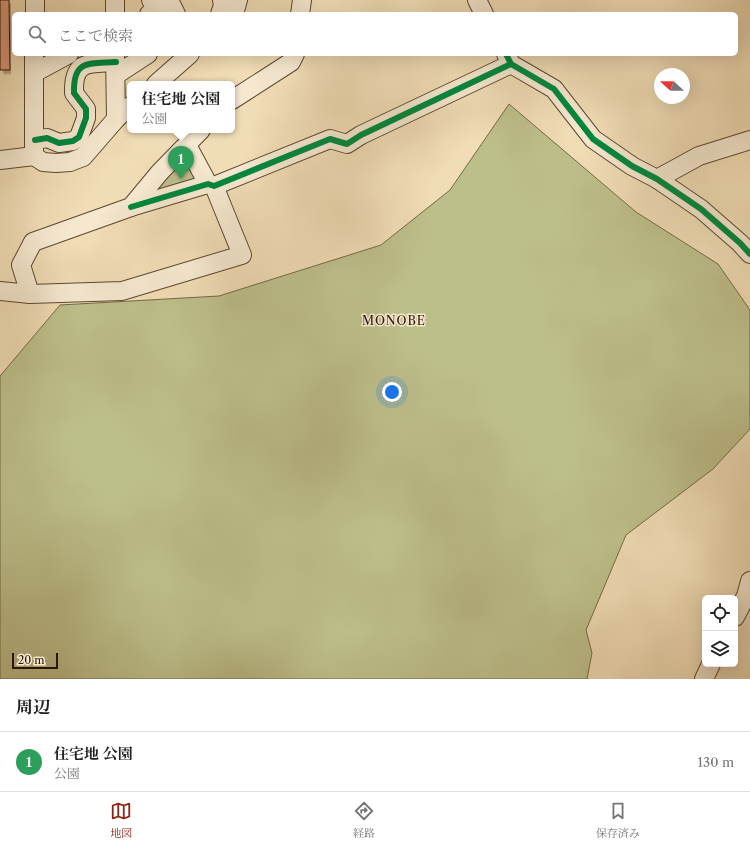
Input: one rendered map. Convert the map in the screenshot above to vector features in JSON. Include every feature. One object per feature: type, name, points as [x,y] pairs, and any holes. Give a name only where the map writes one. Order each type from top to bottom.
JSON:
[{"type":"street","points":[[34,0],[35,12]]},
{"type":"street","points":[[115,0],[115,12]]},
{"type":"street","points":[[151,0],[157,8],[152,12]]},
{"type":"street","points":[[169,0],[175,12]]},
{"type":"street","points":[[221,12],[223,5],[222,0]]},
{"type":"street","points":[[235,12],[238,0]]},
{"type":"street","points":[[300,12],[302,0]]},
{"type":"street","points":[[477,0],[483,12]]},
{"type":"street","points":[[34,56],[34,148],[44,162],[56,164],[70,162],[83,157],[116,119],[127,109]]},
{"type":"street","points":[[34,73],[65,56]]},
{"type":"street","points":[[0,160],[34,148],[47,138],[60,143],[72,141],[79,137],[86,118],[86,109],[74,93],[76,75],[81,67],[92,62],[116,64],[142,56]]},
{"type":"street","points":[[159,81],[184,56]]},
{"type":"street","points":[[235,98],[291,62],[294,56]]},
{"type":"street","points":[[30,294],[21,265],[33,242],[131,207],[211,185],[330,139],[347,144],[361,135],[508,59],[554,89],[593,139],[632,166],[657,179],[701,209],[740,243],[750,254]]},
{"type":"street","points":[[116,64],[116,119]]},
{"type":"street","points":[[131,207],[145,189],[198,133]]},
{"type":"street","points":[[657,179],[669,174],[699,156],[750,140]]},
{"type":"street","points":[[0,291],[30,294],[122,291],[242,255],[211,185],[186,145]]},
{"type":"street","points":[[738,612],[746,596],[750,581]]},
{"type":"street","points":[[704,679],[710,667]]},
{"type":"green space","points":[[509,104],[636,212],[718,264],[750,310],[750,429],[713,469],[626,535],[586,630],[592,653],[587,679],[0,679],[0,376],[60,305],[219,296],[381,245],[450,190]]},
{"type":"green space","points":[[187,156],[199,180],[144,198]]},
{"type":"building","points":[[0,0],[9,0],[10,70],[0,70]]},
{"type":"cycle path","points":[[507,56],[511,64],[554,89],[593,139],[632,166],[657,179],[701,209],[740,243],[750,254]]},
{"type":"cycle path","points":[[35,140],[47,138],[59,143],[73,141],[79,137],[86,118],[86,109],[74,93],[76,74],[84,66],[98,63],[116,62]]},
{"type":"cycle path","points":[[131,207],[208,184],[214,186],[330,139],[347,144],[361,135],[511,64]]},
{"type":"place","name":"住宅地 公園","points":[[181,179]]},
{"type":"district","name":"MONOBE","points":[[394,321]]}]
